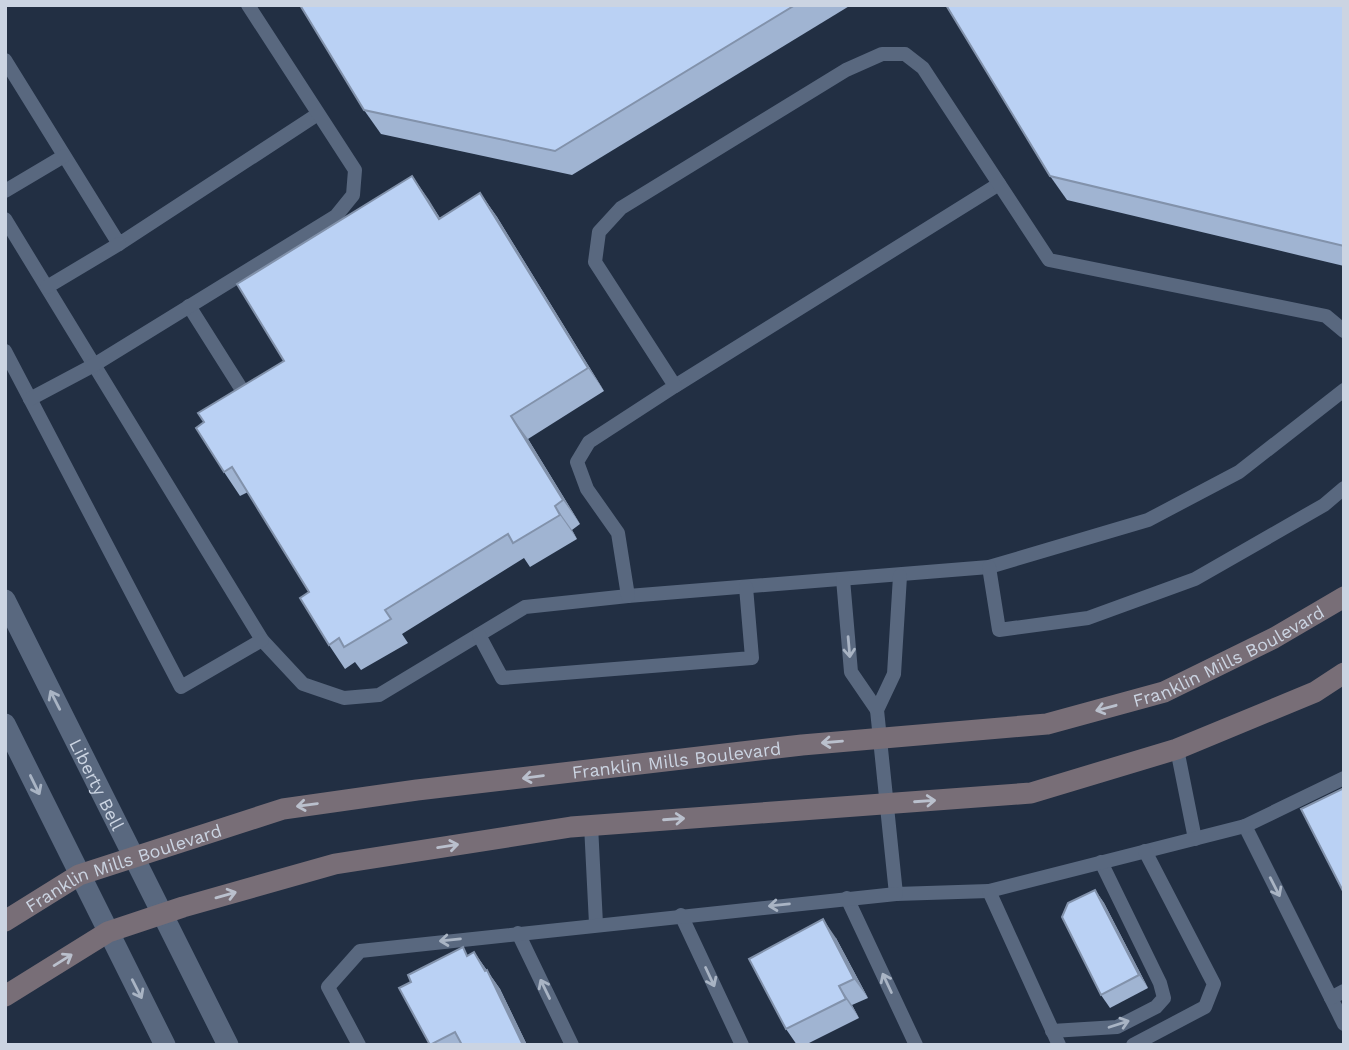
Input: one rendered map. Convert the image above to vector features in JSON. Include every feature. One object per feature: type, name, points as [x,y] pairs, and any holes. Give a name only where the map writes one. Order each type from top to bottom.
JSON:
[{"type":"street","name":"Franklin Mills Boulevard","points":[[5,921],[79,875],[283,809],[802,745],[1047,724],[1164,692],[1274,638],[1344,597]]},
{"type":"street","name":"Liberty Bell","points":[[5,600],[228,1045]]},
{"type":"street","points":[[5,996],[108,932],[335,864],[592,825],[1031,793],[1177,749],[1315,692],[1344,673]]},
{"type":"street","points":[[5,724],[165,1045]]},
{"type":"lane","points":[[30,399],[94,365],[336,216],[354,195],[355,170],[248,5]]},
{"type":"lane","points":[[674,386],[595,262],[599,232],[621,208],[846,70],[882,54],[905,54],[923,68],[1049,260],[1326,316],[1344,331]]},
{"type":"lane","points":[[5,60],[119,244]]},
{"type":"lane","points":[[47,287],[119,244],[318,114]]},
{"type":"lane","points":[[5,191],[64,156]]},
{"type":"lane","points":[[628,596],[618,533],[587,489],[577,462],[589,442],[674,386],[999,184]]},
{"type":"lane","points":[[5,219],[11,240],[47,287],[262,640],[303,684],[344,698],[379,695],[525,607],[628,596],[989,567],[1148,520],[1239,472],[1343,394]]},
{"type":"lane","points":[[189,306],[249,401]]},
{"type":"lane","points":[[5,351],[181,687],[262,640]]},
{"type":"lane","points":[[989,567],[999,630],[1088,618],[1195,579],[1324,505],[1344,488]]},
{"type":"lane","points":[[896,894],[877,710],[894,674],[900,576]]},
{"type":"lane","points":[[843,579],[851,672],[877,710]]},
{"type":"lane","points":[[479,635],[502,678],[752,659],[746,587]]},
{"type":"lane","points":[[1177,749],[1195,839]]},
{"type":"lane","points":[[359,1045],[328,986],[360,951],[847,898],[989,891],[1245,826],[1344,778]]},
{"type":"lane","points":[[592,825],[596,925]]},
{"type":"lane","points":[[1245,826],[1337,995],[1344,1024]]},
{"type":"lane","points":[[1133,1045],[1205,1007],[1214,985],[1145,851]]},
{"type":"lane","points":[[1052,1031],[1118,1027],[1156,1007],[1164,998],[1160,983],[1101,862]]},
{"type":"lane","points":[[989,891],[1059,1045]]},
{"type":"lane","points":[[847,898],[916,1045]]},
{"type":"lane","points":[[681,915],[742,1045]]},
{"type":"lane","points":[[518,933],[572,1045]]},
{"type":"building","points":[[300,5],[795,5],[555,151],[364,110]]},
{"type":"building","points":[[946,5],[1344,5],[1344,246],[1050,176]]},
{"type":"building","points":[[412,176],[439,219],[480,193],[588,368],[511,416],[563,500],[555,506],[560,515],[513,543],[508,534],[385,610],[391,619],[344,647],[339,638],[329,645],[300,598],[309,592],[232,467],[224,472],[196,428],[204,422],[198,413],[284,361],[237,284]]},
{"type":"building","points":[[1344,788],[1344,893],[1301,809]]},
{"type":"building","points":[[1095,890],[1139,975],[1101,995],[1062,917],[1068,903]]},
{"type":"building","points":[[823,919],[854,979],[839,986],[846,999],[786,1029],[749,959]]},
{"type":"building","points":[[463,947],[467,956],[474,952],[485,971],[487,970],[523,1045],[462,1045],[455,1032],[430,1045],[399,988],[411,982],[408,975]]}]
